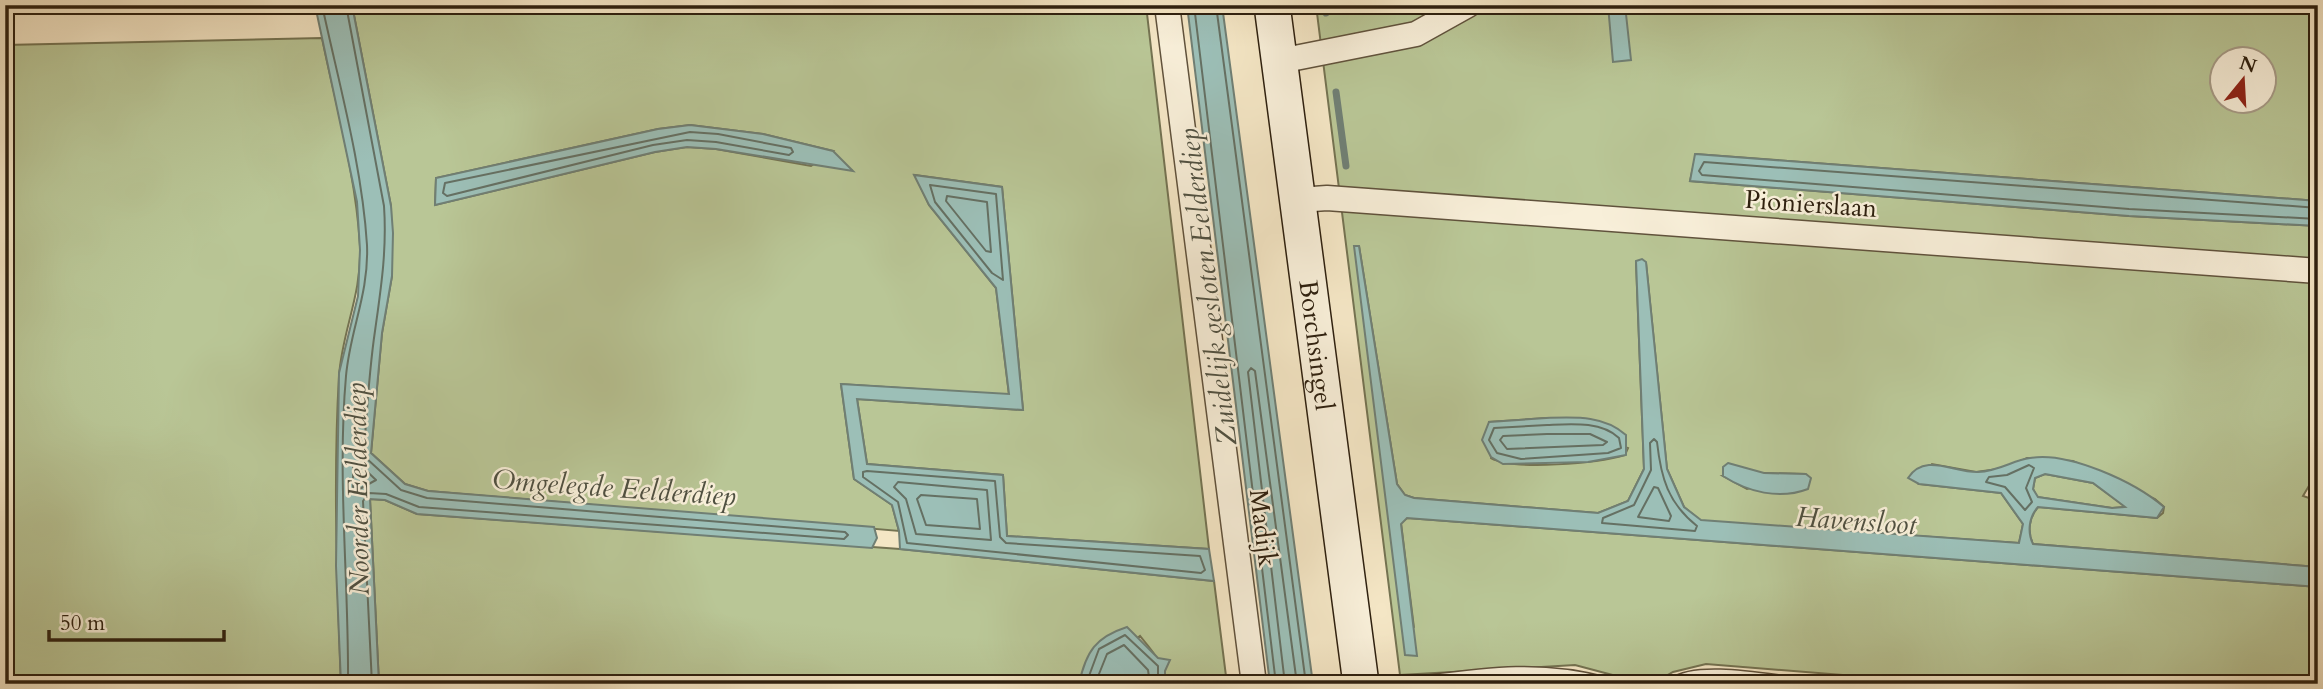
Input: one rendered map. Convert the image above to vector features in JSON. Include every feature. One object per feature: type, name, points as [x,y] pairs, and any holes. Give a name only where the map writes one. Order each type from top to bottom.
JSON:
[{"type":"main road","name":"Borchsingel","points":[[1272,5],[1361,684]]},
{"type":"street","name":"Madijk","points":[[1167,5],[1254,684]]},
{"type":"street","points":[[1280,61],[1416,34],[1468,5]]},
{"type":"street","name":"Pionierslaan","points":[[1299,200],[1327,198],[2318,271]]},
{"type":"lane","points":[[1411,684],[1495,673],[1570,674],[1607,684]]},
{"type":"lane","points":[[1674,684],[1682,678],[1704,676],[1798,684]]},
{"type":"green space","points":[[352,5],[1146,5],[1209,549],[1007,536],[1003,475],[867,464],[857,399],[1023,410],[1002,187],[915,175],[929,205],[996,288],[1009,395],[841,384],[854,479],[892,505],[899,531],[428,491],[405,484],[371,453],[382,333],[392,276],[391,206]],"holes":[[[690,125],[763,134],[833,151],[811,166],[716,149],[687,147],[655,152],[435,205],[436,178],[658,129]]]},
{"type":"green space","points":[[1316,5],[2318,5],[2318,201],[1696,154],[1690,181],[2129,216],[2318,226],[2318,482],[2310,484],[2303,496],[2318,501],[2318,567],[2033,544],[2030,525],[2038,507],[2157,518],[2163,513],[2164,507],[2155,499],[2073,461],[2027,458],[2005,468],[1976,472],[1932,464],[1919,484],[2001,493],[2023,524],[2019,543],[1701,521],[1684,507],[1667,469],[1646,263],[1636,262],[1644,469],[1628,501],[1598,513],[1414,498],[1405,495],[1397,484],[1359,246],[1414,628],[1401,523],[1407,518],[2318,587],[2318,684],[1954,684],[1706,664],[1673,672],[1652,684],[1630,684],[1620,677],[1575,665],[1400,675]],"holes":[[[1546,418],[1628,448],[1625,455],[1577,463],[1518,464],[1491,458],[1489,422]],[[1806,474],[1747,489],[1723,476]]]},
{"type":"green space","points":[[322,38],[350,167],[360,246],[358,281],[341,360],[337,414],[336,530],[341,684],[5,684],[5,45]]},
{"type":"green space","points":[[2045,474],[2093,483],[2126,507],[2112,508],[2037,497],[2033,489],[2035,478]]},
{"type":"green space","points":[[370,499],[385,500],[417,514],[900,549],[1214,581],[1227,684],[1165,684],[1160,664],[1140,636],[1079,684],[379,684]]},
{"type":"water","name":"Noorder Eelderdiep","points":[[315,5],[352,5],[391,206],[392,276],[382,333],[371,453],[405,484],[428,491],[874,527],[877,538],[872,548],[417,514],[385,500],[370,499],[379,684],[341,684],[336,566],[339,373],[358,296],[360,250],[357,202]]},
{"type":"water","points":[[1187,5],[1222,5],[1313,684],[1270,684]]},
{"type":"water","points":[[1608,5],[1625,5],[1631,60],[1613,62]]},
{"type":"water","points":[[690,125],[763,134],[833,151],[853,171],[716,149],[687,147],[655,152],[435,205],[436,178],[658,129]]},
{"type":"water","points":[[1695,154],[2318,201],[2318,226],[2129,216],[1690,181]]},
{"type":"water","points":[[914,175],[1002,187],[1023,410],[857,399],[867,464],[1003,475],[1007,536],[1209,549],[1214,581],[900,549],[899,531],[892,505],[854,479],[841,384],[1009,394],[996,288],[929,205]]},
{"type":"water","points":[[1354,246],[1359,246],[1397,484],[1405,495],[1414,498],[1598,513],[1628,501],[1644,469],[1636,261],[1642,259],[1646,262],[1667,469],[1684,507],[1701,520],[2019,543],[2023,524],[2001,493],[1919,484],[1908,478],[1923,466],[1978,472],[1993,470],[2024,459],[2045,457],[2063,459],[2100,471],[2136,488],[2164,507],[2157,518],[2038,507],[2030,525],[2033,544],[2318,567],[2318,587],[1407,518],[1401,524],[1417,656],[1405,655]],"holes":[[[2045,474],[2093,483],[2125,507],[2112,508],[2038,497],[2033,489],[2035,478]]]},
{"type":"water","points":[[1546,418],[1589,419],[1617,428],[1626,435],[1626,455],[1588,462],[1503,464],[1491,457],[1482,440],[1489,422]]},
{"type":"water","points":[[1728,463],[1764,473],[1806,474],[1811,478],[1808,489],[1786,494],[1764,493],[1723,476],[1723,467]]},
{"type":"water","points":[[1127,627],[1158,658],[1170,660],[1165,671],[1165,684],[1079,684],[1085,663],[1094,647],[1107,635]]},
{"type":"waterway","points":[[1325,5],[1326,13]]},
{"type":"waterway","points":[[1336,92],[1346,166]]},
{"type":"water label","name":"Zuidelijk gesloten Eelderdiep","points":[[1208,287]]},
{"type":"water label","name":"Omgelegde Eelderdiep","points":[[614,488]]},
{"type":"water label","name":"Havensloot","points":[[1856,521]]}]
